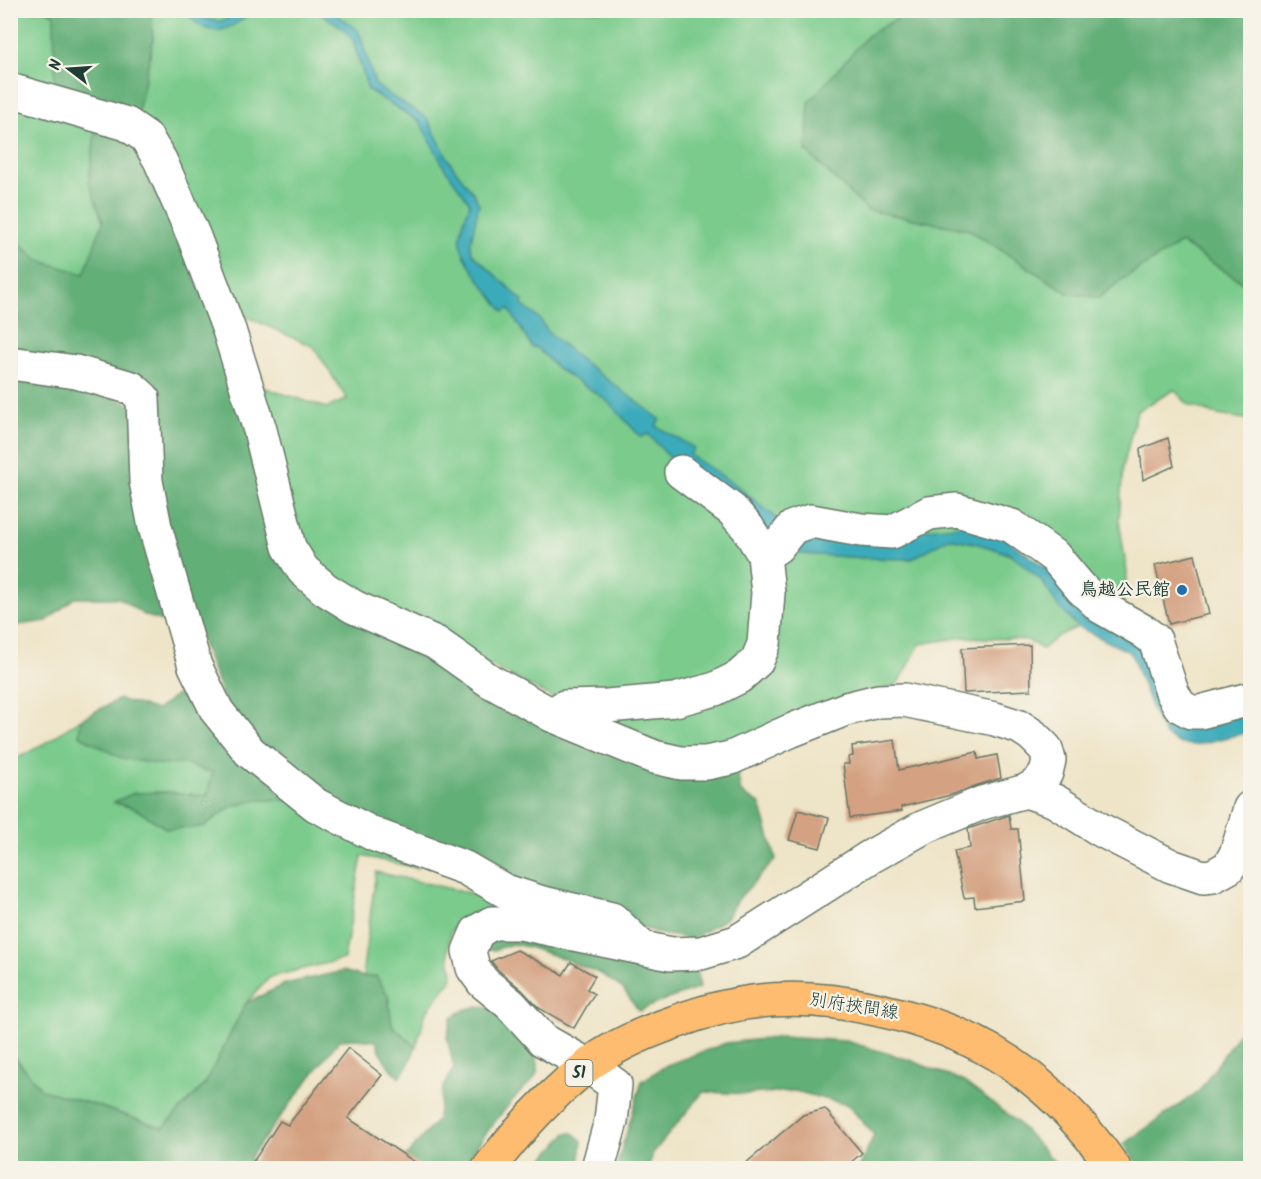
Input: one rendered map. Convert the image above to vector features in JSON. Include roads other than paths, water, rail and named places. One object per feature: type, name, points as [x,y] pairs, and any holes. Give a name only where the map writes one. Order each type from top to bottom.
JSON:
[{"type":"main road","name":"別府挾間線","points":[[489,1168],[512,1137],[587,1065],[642,1034],[696,1014],[729,1005],[763,999],[792,998],[850,1003],[913,1017],[974,1042],[1003,1058],[1035,1081],[1065,1108],[1092,1137],[1114,1168]]},
{"type":"street","points":[[10,90],[128,124],[146,137],[160,160],[194,237],[230,330],[260,430],[289,547],[303,570],[325,589],[354,608],[436,643],[490,681],[552,715],[654,757],[681,763],[706,763],[731,758],[846,709],[878,701],[904,700],[994,719],[1020,727],[1046,749],[1049,760],[1046,773],[1037,784],[1026,791],[982,803],[922,828],[870,857],[737,942],[710,963],[640,946],[590,939],[521,923],[492,922],[477,932],[469,951],[473,968],[483,982],[510,1004],[543,1040],[587,1065],[615,1085],[611,1121],[598,1168]]},
{"type":"street","points":[[10,363],[76,372],[132,388],[143,398],[146,481],[153,516],[192,656],[217,711],[250,752],[316,805],[375,835],[465,868],[505,891],[539,902],[612,919],[640,946]]},
{"type":"street","points":[[681,472],[732,510],[748,528],[778,543]]},
{"type":"street","points":[[552,715],[564,707],[675,700],[715,688],[739,676],[757,661],[764,644],[768,593],[778,543],[811,521],[861,530],[892,532],[929,513],[957,510],[1012,526],[1055,557],[1081,588],[1101,607],[1155,640],[1172,692],[1180,706],[1191,712],[1200,712],[1251,699]]},
{"type":"street","points":[[1026,791],[1054,801],[1101,830],[1170,866],[1203,877],[1213,876],[1229,867],[1237,852],[1251,808]]},
{"type":"water","points":[[185,11],[195,11],[201,18],[219,21],[239,11],[252,11],[226,29],[210,30],[193,20]]},
{"type":"water","points":[[316,11],[331,11],[357,29],[375,84],[427,118],[451,164],[479,204],[470,246],[473,254],[523,301],[522,305],[540,319],[548,332],[660,419],[656,426],[694,448],[690,455],[736,485],[785,525],[908,531],[984,523],[1135,632],[1168,695],[1250,708],[1250,732],[1195,745],[1180,744],[1165,735],[1152,709],[1131,653],[1078,627],[1058,606],[1042,581],[1011,554],[972,542],[948,538],[912,559],[802,554],[785,548],[678,467],[648,434],[641,437],[605,399],[558,369],[537,348],[532,347],[509,309],[504,312],[473,271],[461,245],[463,224],[470,203],[444,167],[420,122],[368,90],[353,40],[341,27]]},
{"type":"place","name":"鳥越公民館","points":[[1182,590]]}]
